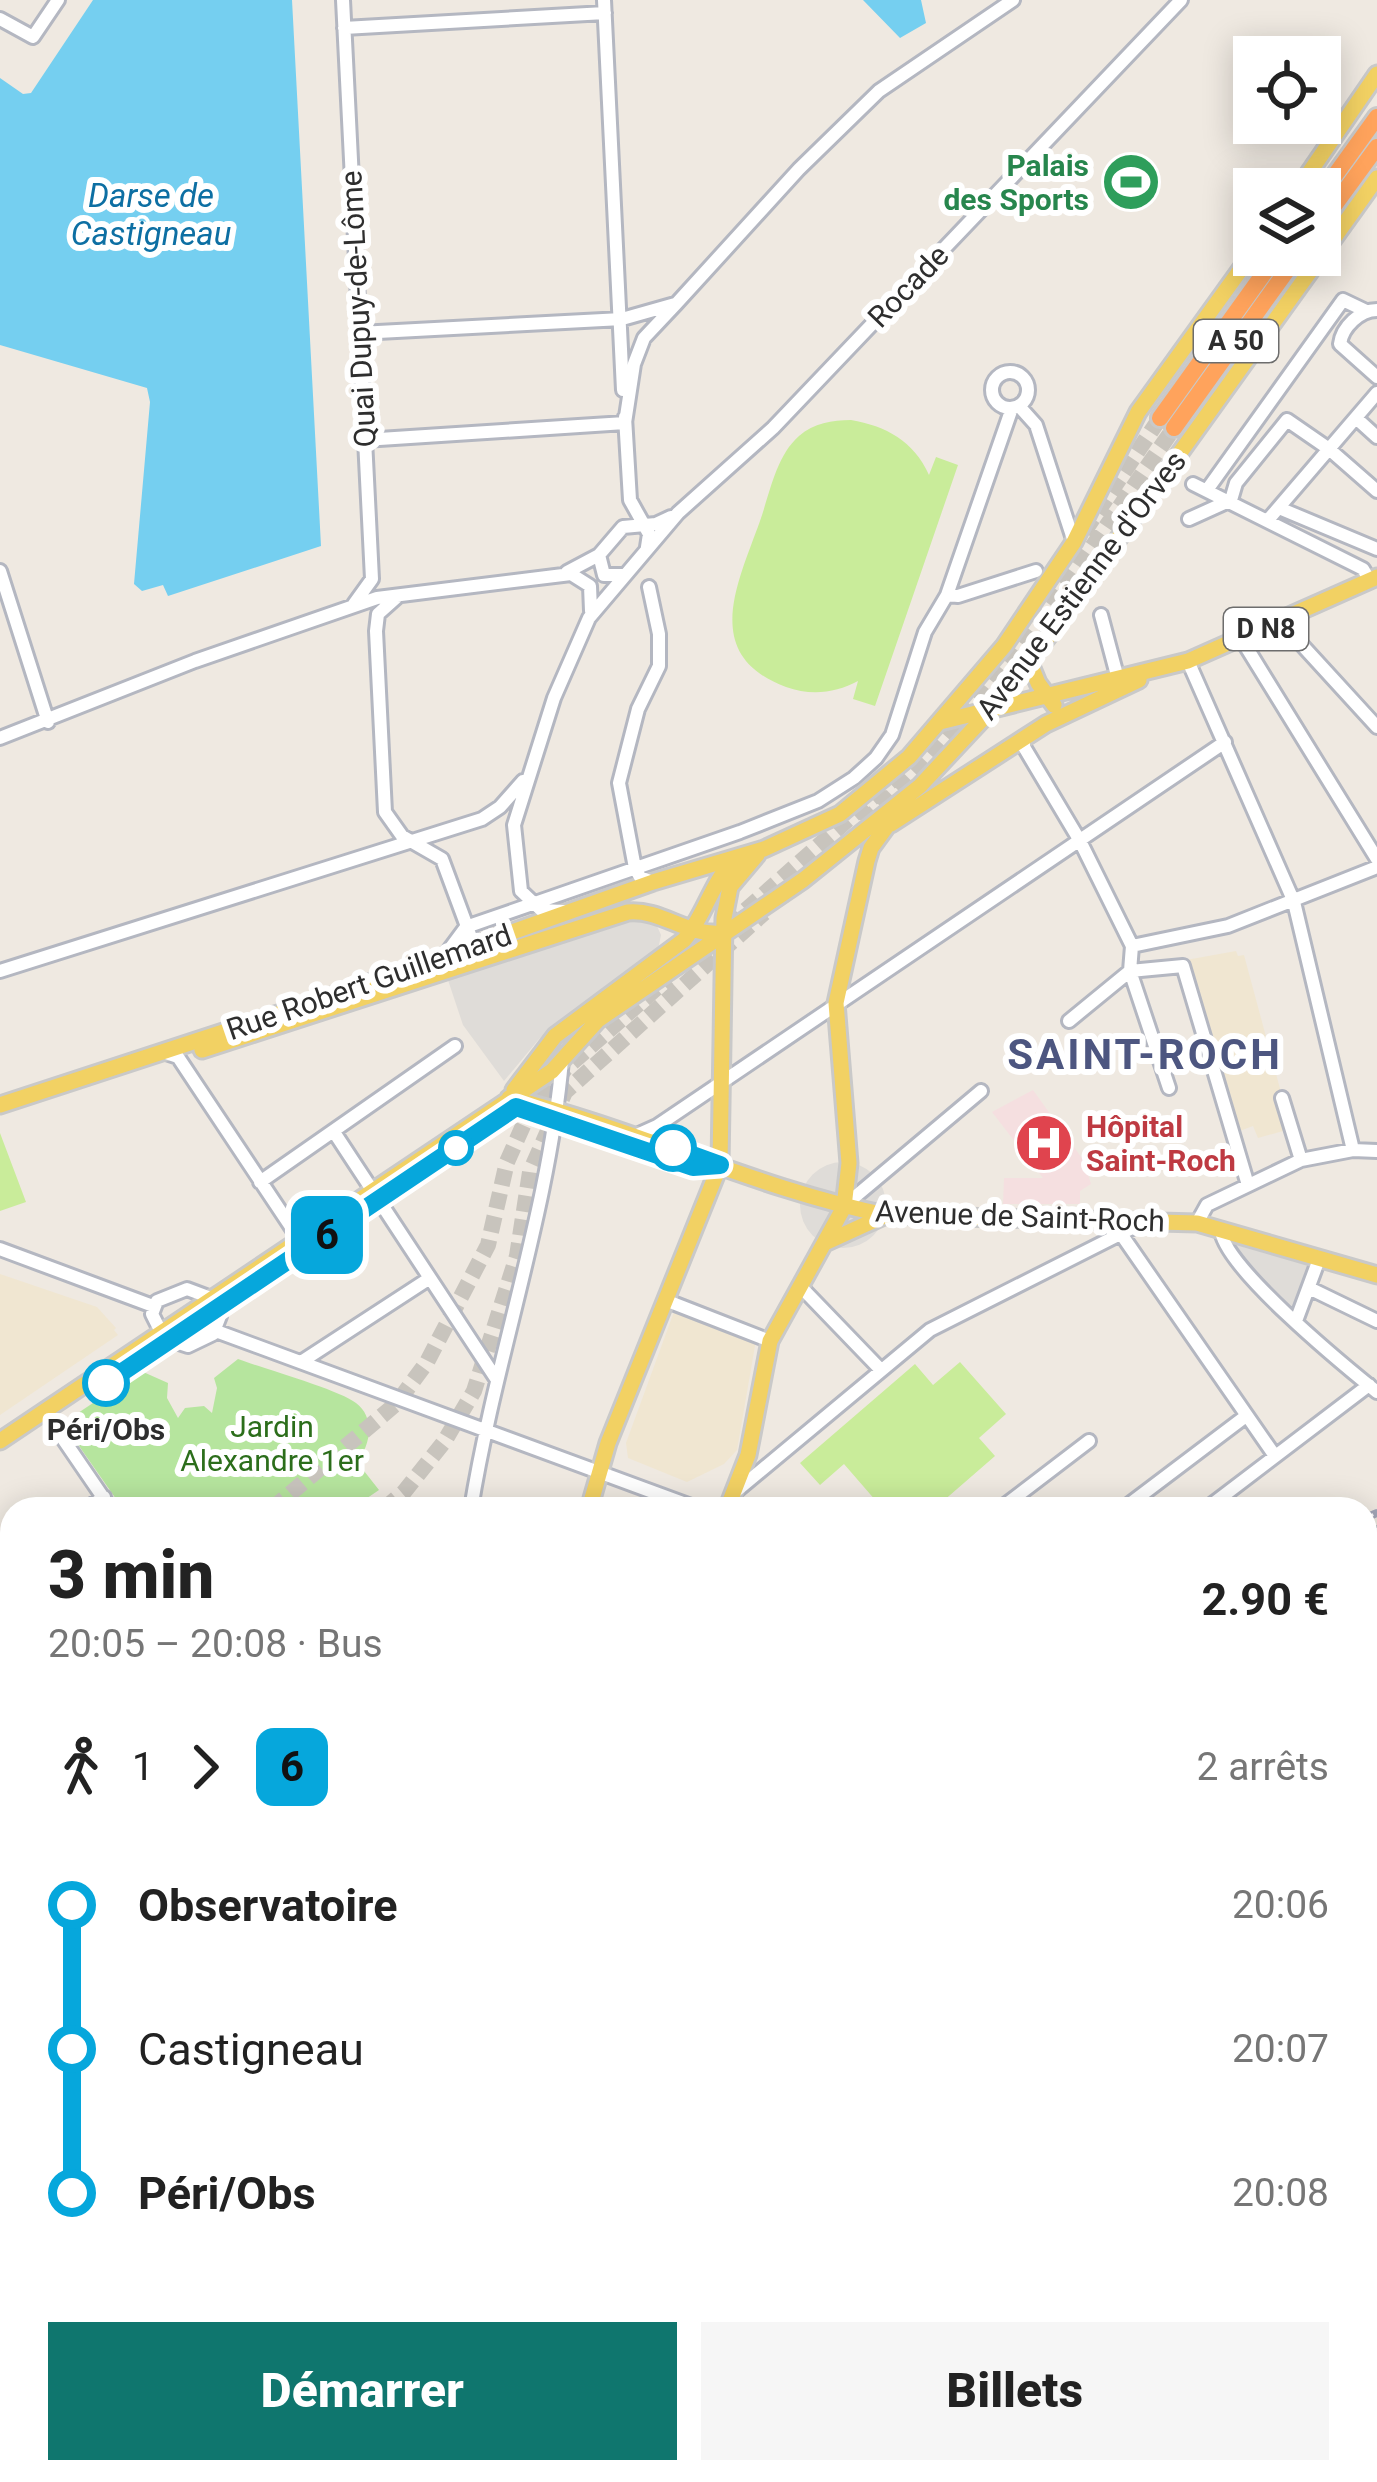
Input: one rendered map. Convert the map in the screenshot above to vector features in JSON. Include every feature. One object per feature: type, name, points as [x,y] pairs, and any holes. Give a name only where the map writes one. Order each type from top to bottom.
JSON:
[{"type":"highway","points":[[1340,168],[1377,117]]},
{"type":"highway","points":[[1341,196],[1377,146]]},
{"type":"highway","name":"A 50","points":[[1263,276],[1167,423],[1282,276]]},
{"type":"main road","points":[[1341,130],[1377,74]]},
{"type":"main road","points":[[1341,132],[1377,89]]},
{"type":"main road","name":"Avenue Estienne d'Orves","points":[[0,1441],[552,1071],[598,1020],[803,880],[920,786],[1029,661],[1377,178]]},
{"type":"main road","name":"Avenue Estienne d'Orves","points":[[737,857],[840,814],[909,758],[940,722],[1004,646],[1074,542],[1138,412],[1236,276]]},
{"type":"main road","name":"D N8","points":[[803,880],[827,869],[1054,720],[1374,579]]},
{"type":"main road","points":[[1029,661],[1054,707],[1054,720]]},
{"type":"main road","name":"D N8","points":[[940,722],[1152,673]]},
{"type":"main road","points":[[732,1497],[748,1455],[770,1340],[844,1207],[849,1162],[836,1003],[866,864],[883,830],[920,786]]},
{"type":"main road","points":[[592,1497],[720,1165],[724,933],[730,887],[764,849]]},
{"type":"main road","points":[[509,1098],[555,1036],[692,931],[719,877],[737,857]]},
{"type":"main road","name":"Rue Robert Guillemard","points":[[0,1116],[568,911],[737,857]]},
{"type":"main road","name":"Rue Robert Guillemard","points":[[0,1106],[416,983],[628,912],[662,918],[692,931],[724,933]]},
{"type":"main road","points":[[662,918],[666,938],[662,958]]},
{"type":"main road","name":"Avenue de Saint-Roch","points":[[509,1098],[637,1135],[844,1207],[886,1215],[1120,1228],[1146,1221],[1210,1226],[1377,1275]]},
{"type":"main road","points":[[824,1244],[886,1215]]},
{"type":"street","points":[[0,19],[33,37],[58,0]]},
{"type":"street","name":"Quai Dupuy-de-Lôme","points":[[343,0],[385,812],[402,836],[442,859],[475,946]]},
{"type":"street","points":[[625,423],[634,364],[644,338],[800,169],[880,91],[1012,0]]},
{"type":"street","name":"Rocade","points":[[532,903],[521,891],[514,825],[568,660],[589,618],[678,514],[773,428],[1180,0]]},
{"type":"street","points":[[344,28],[604,6],[630,500],[649,535],[647,548]]},
{"type":"street","points":[[1372,310],[1343,300],[1200,487],[1363,569],[1374,579]]},
{"type":"street","points":[[358,333],[620,319],[676,304]]},
{"type":"street","points":[[1372,310],[1346,330],[1340,344],[1377,377]]},
{"type":"street","points":[[1268,520],[1377,393]]},
{"type":"street","points":[[443,958],[466,927],[818,801],[854,778],[885,748],[925,632],[947,595],[1015,407],[1036,425],[1074,542]]},
{"type":"street","points":[[1356,418],[1377,437]]},
{"type":"street","points":[[1189,519],[1231,500],[1236,483],[1287,420],[1377,491]]},
{"type":"street","points":[[364,440],[625,423]]},
{"type":"street","points":[[0,738],[195,661],[373,599],[560,574],[599,555],[616,533],[630,500]]},
{"type":"street","points":[[1279,508],[1377,549]]},
{"type":"street","points":[[616,533],[628,525],[678,514]]},
{"type":"street","points":[[599,555],[604,575],[623,575]]},
{"type":"street","points":[[0,571],[48,722]]},
{"type":"street","points":[[947,595],[958,596],[1036,571]]},
{"type":"street","points":[[560,574],[586,581],[593,593],[589,618]]},
{"type":"street","points":[[348,608],[372,580]]},
{"type":"street","points":[[649,587],[659,634],[659,666],[638,709],[619,783],[635,868],[640,878],[652,882]]},
{"type":"street","points":[[376,632],[378,614],[400,595]]},
{"type":"street","points":[[348,608],[369,616],[376,632]]},
{"type":"street","points":[[1102,615],[1118,679]]},
{"type":"street","points":[[1285,620],[1291,633],[1377,727]]},
{"type":"street","points":[[1132,946],[1228,926],[1377,863],[1242,640]]},
{"type":"street","points":[[1188,661],[1294,902],[1353,1150]]},
{"type":"street","points":[[1024,738],[1024,747],[1080,841],[1132,946],[1130,971],[1168,1088]]},
{"type":"street","points":[[637,1135],[720,1084],[1226,742]]},
{"type":"street","points":[[0,970],[482,819],[500,807],[533,765]]},
{"type":"street","points":[[532,903],[541,910],[568,911]]},
{"type":"street","points":[[475,946],[493,954]]},
{"type":"street","points":[[1070,1021],[1130,971],[1183,966],[1248,1185]]},
{"type":"street","points":[[260,1182],[455,1046]]},
{"type":"street","points":[[175,1051],[299,1239]]},
{"type":"street","points":[[474,1497],[485,1429],[558,1111],[562,1060]]},
{"type":"street","points":[[844,1207],[981,1091]]},
{"type":"street","points":[[1282,1098],[1301,1160]]},
{"type":"street","points":[[334,1132],[496,1380]]},
{"type":"street","points":[[1222,1497],[1373,1388],[1296,1322],[1231,1257],[1210,1226],[1205,1206],[1301,1160],[1377,1150]]},
{"type":"street","points":[[734,1497],[930,1330],[1120,1228],[1275,1456]]},
{"type":"street","points":[[0,1249],[154,1306]]},
{"type":"street","points":[[1296,1322],[1319,1259]]},
{"type":"street","points":[[301,1362],[430,1278]]},
{"type":"street","points":[[800,1286],[880,1369]]},
{"type":"street","points":[[1310,1288],[1377,1321]]},
{"type":"street","points":[[199,1290],[219,1308],[216,1331],[199,1344],[169,1341],[154,1322],[154,1306],[170,1293],[199,1290]]},
{"type":"street","points":[[665,1300],[770,1340]]},
{"type":"street","points":[[216,1331],[665,1497]]},
{"type":"street","points":[[44,1411],[104,1497]]},
{"type":"street","points":[[1140,1497],[1246,1416]]},
{"type":"street","points":[[1016,1497],[1089,1441]]},
{"type":"shaded area","points":[[634,917],[657,926],[661,935],[658,950],[539,1039],[504,1081],[463,1025],[448,980]]},
{"type":"shaded area","points":[[1236,951],[1244,955],[1282,1096],[1274,1100],[1283,1131],[1258,1138],[1253,1126],[1237,1132],[1186,960]]},
{"type":"shaded area","name":"Hôpital Saint-Roch","points":[[1033,1090],[1084,1161],[1091,1184],[1080,1191],[1080,1204],[1003,1204],[1004,1178],[1043,1178],[992,1112]]},
{"type":"shaded area","points":[[843,1162],[859,1165],[873,1175],[883,1189],[883,1221],[873,1235],[859,1245],[843,1248],[827,1245],[813,1235],[803,1221],[800,1205],[803,1189],[813,1175],[827,1165]]},
{"type":"shaded area","points":[[1221,1229],[1319,1259],[1296,1321],[1231,1257]]},
{"type":"shaded area","points":[[0,1274],[97,1307],[118,1335],[0,1415]]},
{"type":"shaded area","points":[[675,1309],[756,1340],[737,1450],[724,1464],[687,1482],[628,1458],[626,1443]]},
{"type":"green space","points":[[851,420],[898,437],[929,475],[936,457],[958,465],[875,706],[853,699],[858,681],[823,692],[805,692],[759,673],[734,637],[732,615],[775,475],[791,444],[811,428]]},
{"type":"green space","points":[[0,1133],[26,1202],[0,1211]]},
{"type":"green space","name":"Jardin Alexandre 1er","points":[[238,1359],[356,1403],[369,1424],[357,1462],[379,1490],[369,1497],[115,1497],[63,1423],[141,1371],[168,1383],[167,1398],[178,1418],[185,1408],[204,1406],[212,1413],[214,1378]]},
{"type":"green space","points":[[960,1362],[1006,1414],[979,1438],[995,1456],[948,1497],[873,1497],[844,1464],[820,1485],[800,1463],[915,1364],[933,1385]]},
{"type":"water","name":"Darse de Castigneau","points":[[93,0],[292,0],[321,546],[168,596],[163,585],[142,591],[134,584],[150,402],[147,388],[0,345],[0,78],[23,94],[31,93]]},
{"type":"water","points":[[863,0],[921,0],[926,23],[900,38]]},
{"type":"tunnel","points":[[1084,532],[1160,418]]},
{"type":"tunnel","points":[[863,823],[909,779],[991,684],[1174,428]]},
{"type":"tunnel","points":[[728,926],[906,768]]},
{"type":"tunnel","points":[[398,1497],[444,1442],[474,1391],[517,1256],[530,1172],[565,1092],[764,913]]},
{"type":"tunnel","points":[[286,1497],[397,1403],[427,1362],[488,1245],[507,1162],[526,1119],[565,1069],[668,978]]},
{"type":"bus line","name":"6","points":[[106,1383],[516,1107],[693,1167],[720,1165],[673,1148]]},
{"type":"place","name":"Palais des Sports","points":[[1131,182]]},
{"type":"place","name":"Hôpital Saint-Roch","points":[[1044,1143]]},
{"type":"place","name":"Péri/Obs","points":[[106,1383]]},
{"type":"district","name":"SAINT-ROCH","points":[[1145,1054]]}]
